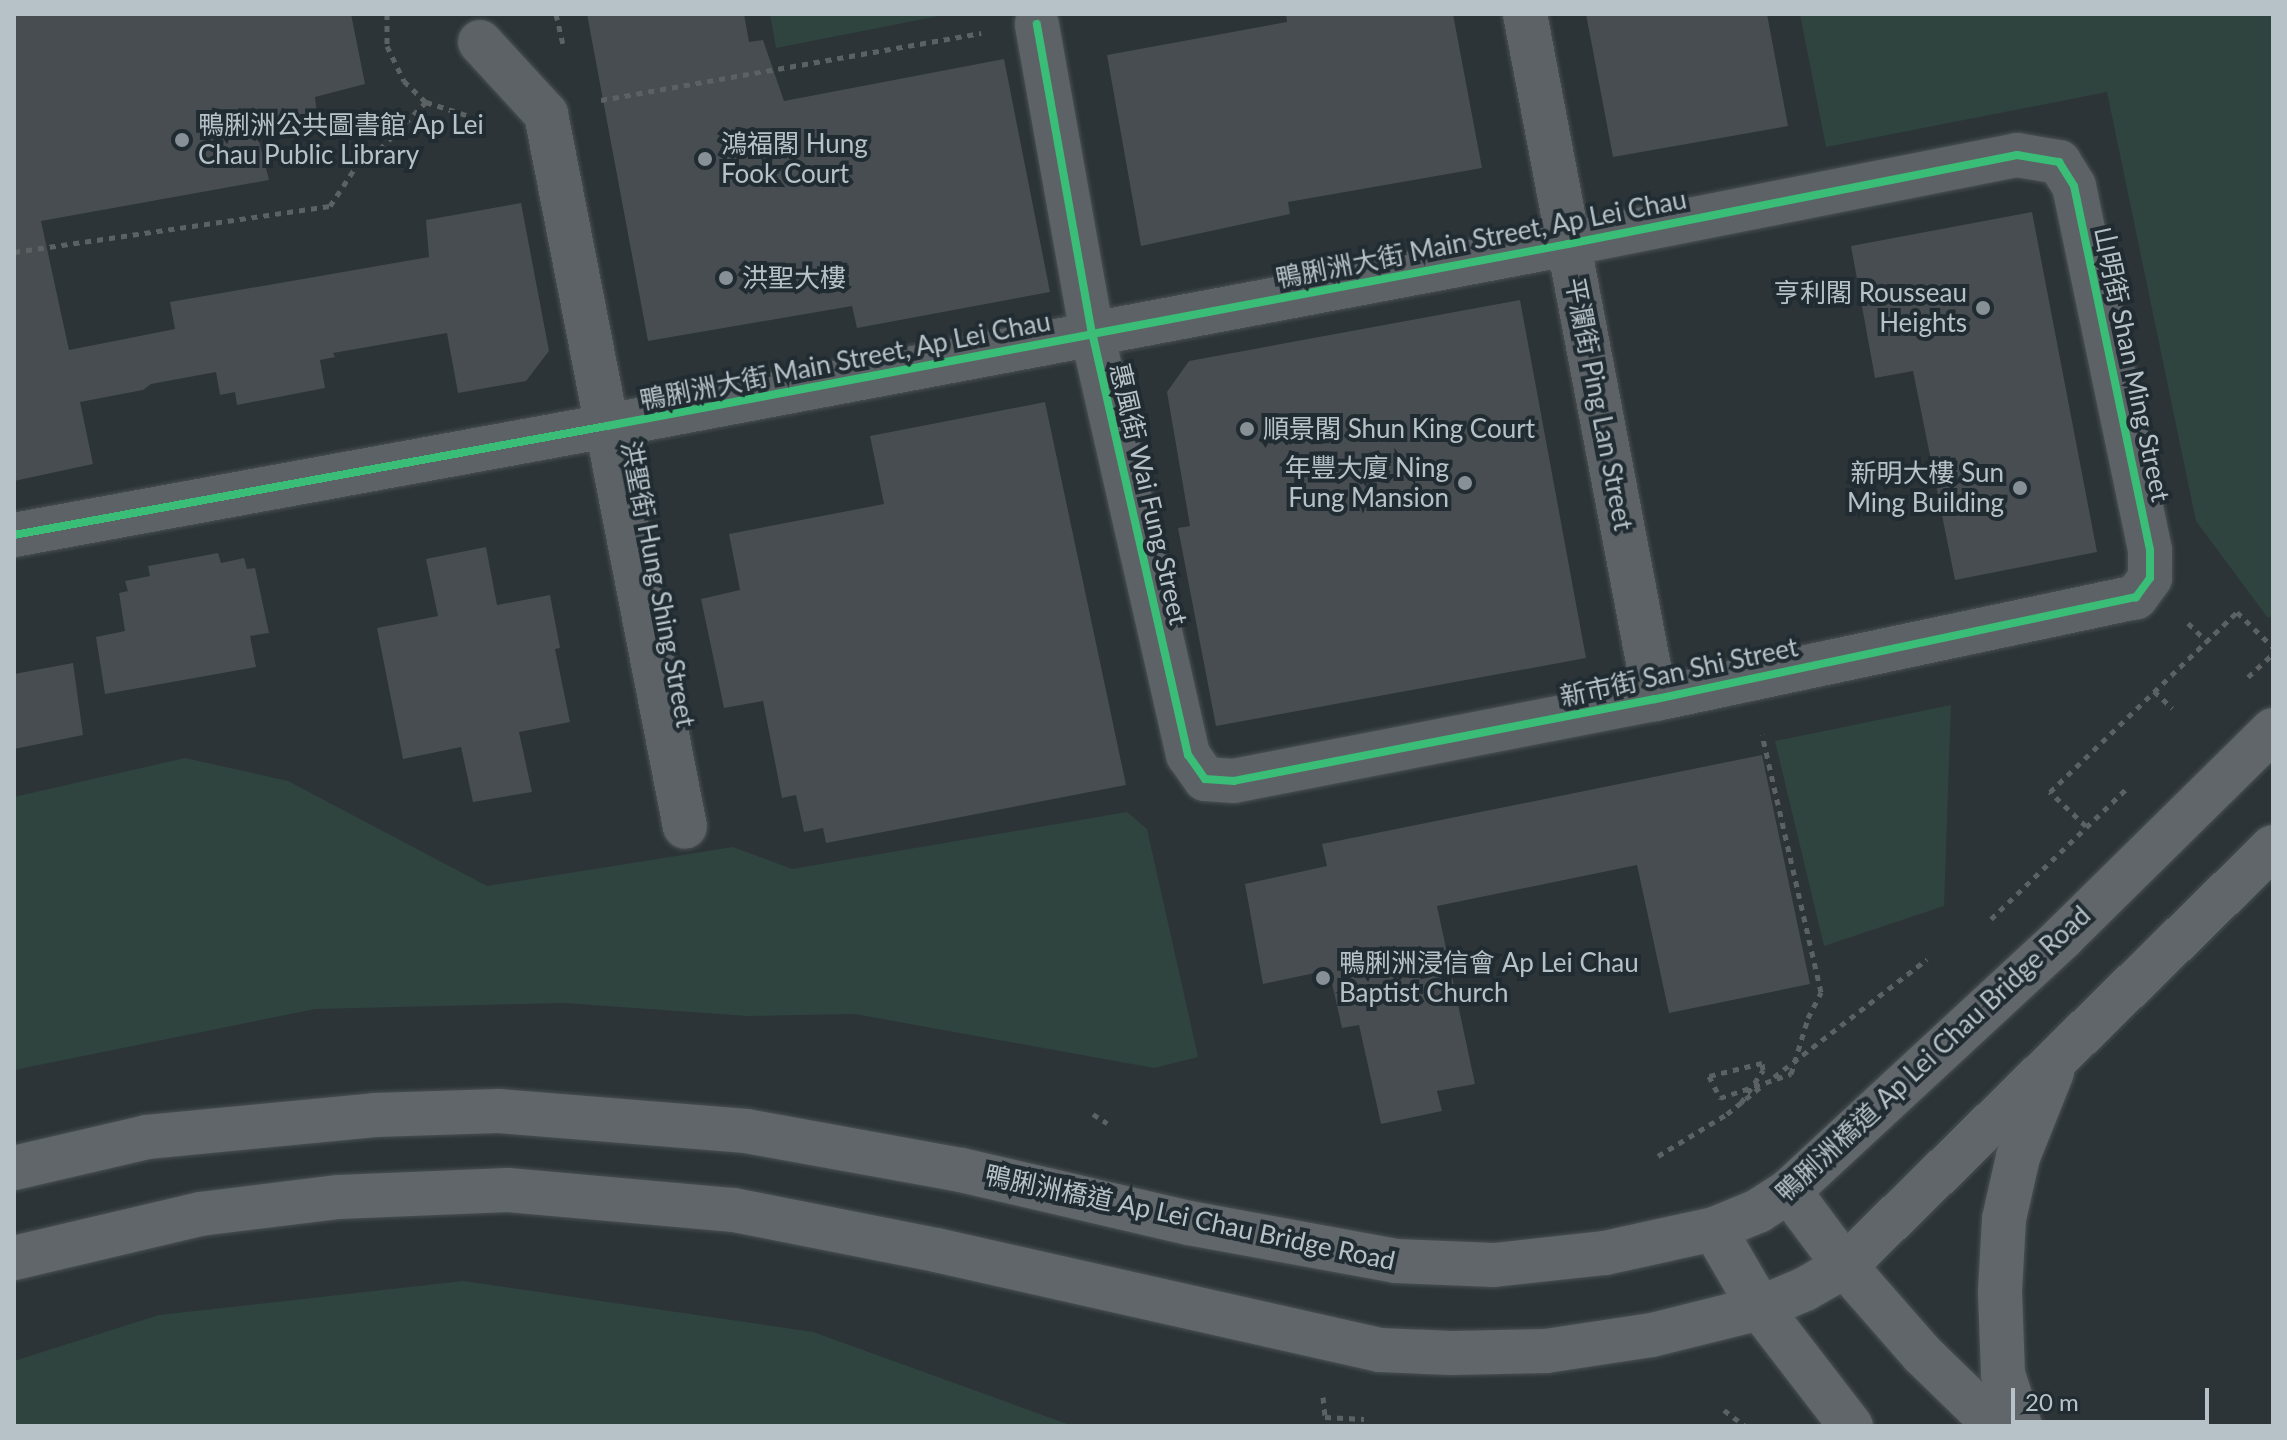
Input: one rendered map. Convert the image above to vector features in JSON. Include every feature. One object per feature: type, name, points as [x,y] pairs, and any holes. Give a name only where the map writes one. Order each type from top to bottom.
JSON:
[{"type":"main road","name":"鴨脷洲橋道 Ap Lei Chau Bridge Road","points":[[14,1168],[147,1137],[375,1115],[498,1111],[746,1131],[961,1170],[1189,1223],[1396,1261],[1451,1265],[1534,1263],[1605,1253],[1714,1229],[1758,1211],[1789,1191],[2063,937],[2273,730]]},
{"type":"main road","points":[[14,1258],[200,1214],[339,1197],[508,1190],[734,1210],[936,1250],[1380,1350],[1452,1353],[1546,1351],[1652,1335],[1760,1308],[1845,1266],[2273,847]]},
{"type":"main road","points":[[2020,1426],[2003,1374],[2000,1291],[2004,1219],[2018,1157],[2059,1055]]},
{"type":"main road","points":[[1789,1191],[1845,1266],[1922,1354],[1996,1426]]},
{"type":"main road","points":[[1714,1229],[1760,1308],[1851,1426]]},
{"type":"street","name":"平瀾街 Ping Lan Street","points":[[1525,14],[1655,699]]},
{"type":"street","name":"惠風街 Wai Fung Street","points":[[1037,24],[1092,334],[1188,755],[1205,779]]},
{"type":"street","name":"洪聖街 Hung Shing Street","points":[[480,42],[546,114],[685,827]]},
{"type":"street","name":"鴨脷洲大街 Main Street, Ap Lei Chau","points":[[14,535],[1568,244],[2017,155],[2059,162]]},
{"type":"street","name":"山明街 Shan Ming Street","points":[[2059,162],[2074,186],[2150,550],[2150,578]]},
{"type":"street","name":"新市街 San Shi Street","points":[[1205,779],[1234,781],[1655,699],[2136,597],[2150,578]]},
{"type":"path","points":[[387,14],[387,46],[393,65],[404,81],[426,102],[472,117]]},
{"type":"path","points":[[593,101],[1037,24]]},
{"type":"path","points":[[14,252],[330,206],[357,165],[380,149],[426,102]]},
{"type":"path","points":[[2086,826],[2050,792],[2154,691],[2237,612],[2273,647]]},
{"type":"path","points":[[2154,691],[2172,708]]},
{"type":"path","points":[[1741,1103],[1748,1092],[1756,1081],[1763,1070],[1762,1063],[1709,1076],[1720,1098],[1748,1088],[1762,1083],[1791,1074],[1808,1018],[1821,992],[1760,726]]},
{"type":"path","points":[[1658,1156],[1741,1103],[1927,959]]},
{"type":"path","points":[[1093,1114],[1107,1123]]},
{"type":"path","points":[[1323,1392],[1325,1417],[1364,1419]]},
{"type":"path","points":[[1724,1410],[1745,1426]]},
{"type":"green space","points":[[770,14],[949,14],[776,48]]},
{"type":"green space","points":[[1800,14],[2273,14],[2273,615],[2268,618],[2196,521],[2107,92],[1826,147]]},
{"type":"green space","points":[[1951,705],[1944,906],[1824,946],[1775,741]]},
{"type":"green space","points":[[185,758],[288,781],[487,886],[733,847],[792,869],[1127,812],[1147,829],[1198,1057],[1154,1068],[855,1014],[748,1016],[564,1003],[315,1009],[14,1070],[14,797]]},
{"type":"green space","points":[[463,1281],[813,1332],[1073,1426],[14,1426],[14,1361],[159,1315]]},
{"type":"building","points":[[14,14],[351,14],[365,84],[315,97],[318,125],[258,137],[269,180],[41,221],[69,350],[175,329],[170,302],[429,257],[426,220],[521,203],[549,351],[526,381],[458,393],[447,333],[333,353],[335,357],[320,360],[325,388],[237,405],[235,392],[220,395],[216,372],[151,384],[143,390],[80,402],[93,464],[14,481]]},
{"type":"building","points":[[587,14],[744,14],[749,42],[763,40],[784,101],[1004,59],[1050,292],[857,328],[852,306],[648,341]]},
{"type":"building","points":[[1286,14],[1453,14],[1482,168],[1288,202],[1290,214],[1141,246],[1107,55],[1287,22]]},
{"type":"building","points":[[1586,14],[1767,14],[1788,126],[1613,157]]},
{"type":"building","points":[[2032,212],[2097,552],[1955,580],[1913,371],[1875,378],[1851,246]]},
{"type":"building","points":[[1520,300],[1586,658],[1216,726],[1178,528],[1190,526],[1167,392],[1189,361]]},
{"type":"building","points":[[1045,402],[1126,785],[826,843],[823,828],[804,832],[796,795],[782,798],[763,701],[724,708],[701,599],[740,590],[729,534],[884,504],[870,436]]},
{"type":"building","points":[[486,547],[497,605],[550,595],[560,648],[555,649],[570,722],[519,732],[532,792],[473,802],[461,747],[403,759],[377,628],[438,616],[426,559]]},
{"type":"building","points":[[218,553],[221,563],[244,558],[247,569],[255,568],[269,633],[250,636],[256,667],[105,694],[96,637],[125,631],[119,593],[128,591],[125,581],[150,576],[148,566]]},
{"type":"building","points":[[73,663],[83,735],[14,749],[14,674]]},
{"type":"building","points":[[1762,755],[1810,984],[1669,1013],[1637,865],[1437,906],[1475,1084],[1437,1091],[1442,1111],[1381,1124],[1359,1025],[1342,1028],[1329,970],[1263,984],[1245,884],[1327,866],[1322,844]]},
{"type":"cycle path","points":[[14,535],[607,426],[1092,334],[1568,244],[2017,155],[2059,162],[2074,186],[2150,550],[2150,578],[2136,597],[1655,699],[1234,781],[1205,779],[1188,755],[1092,334],[1037,24]]},
{"type":"place","name":"鴨脷洲公共圖書館 Ap Lei Chau Public Library","points":[[182,140]]},
{"type":"place","name":"鴻福閣 Hung Fook Court","points":[[705,159]]},
{"type":"place","name":"洪聖大樓","points":[[726,278]]},
{"type":"place","name":"亨利閣 Rousseau Heights","points":[[1983,308]]},
{"type":"place","name":"順景閣 Shun King Court","points":[[1247,429]]},
{"type":"place","name":"年豐大廈 Ning Fung Mansion","points":[[1465,483]]},
{"type":"place","name":"新明大樓 Sun Ming Building","points":[[2020,488]]},
{"type":"place","name":"鴨脷洲浸信會 Ap Lei Chau Baptist Church","points":[[1323,978]]}]
